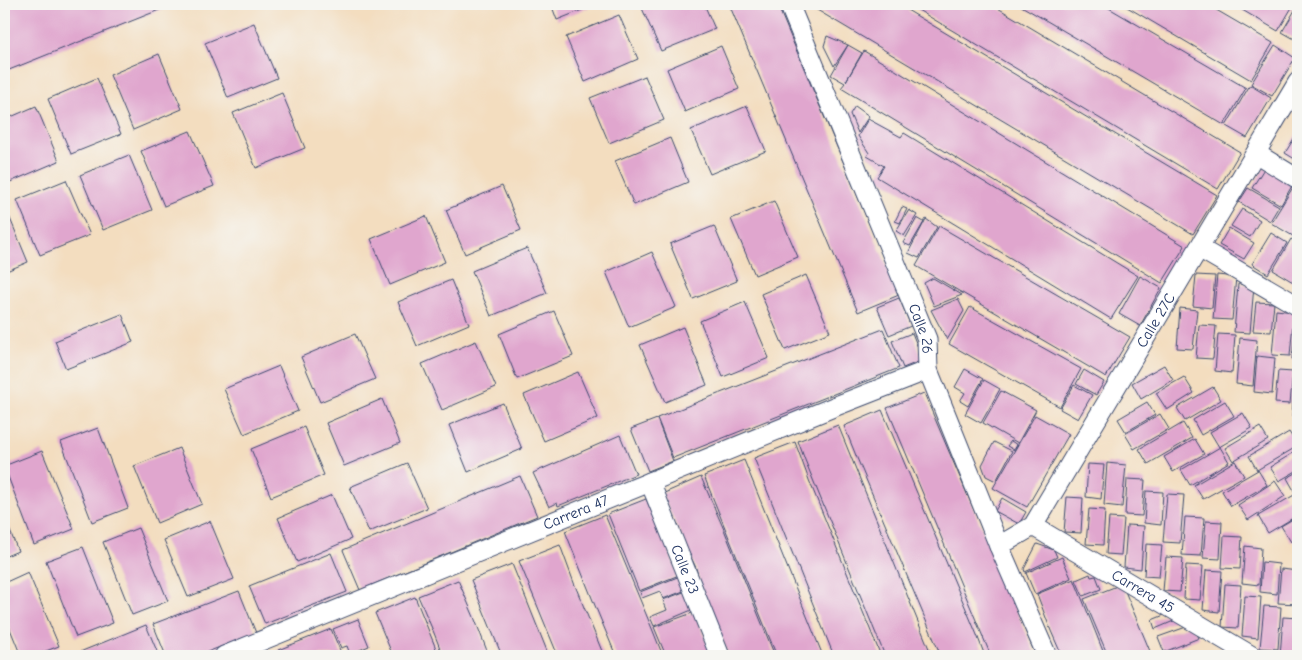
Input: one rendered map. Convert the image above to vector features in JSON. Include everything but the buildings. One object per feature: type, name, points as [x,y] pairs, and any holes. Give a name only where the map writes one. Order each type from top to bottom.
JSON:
[{"type":"street","name":"Calle 26","points":[[789,4],[927,339],[928,370],[999,546],[1047,656]]},
{"type":"street","name":"Calle 27C","points":[[999,546],[1033,526],[1257,154],[1298,82]]},
{"type":"street","points":[[1257,154],[1298,179]]},
{"type":"street","points":[[1200,248],[1298,306]]},
{"type":"street","name":"Carrera 47","points":[[224,656],[928,370]]},
{"type":"street","name":"Calle 23","points":[[650,482],[720,656]]},
{"type":"street","name":"Carrera 45","points":[[1033,526],[1252,656]]}]
